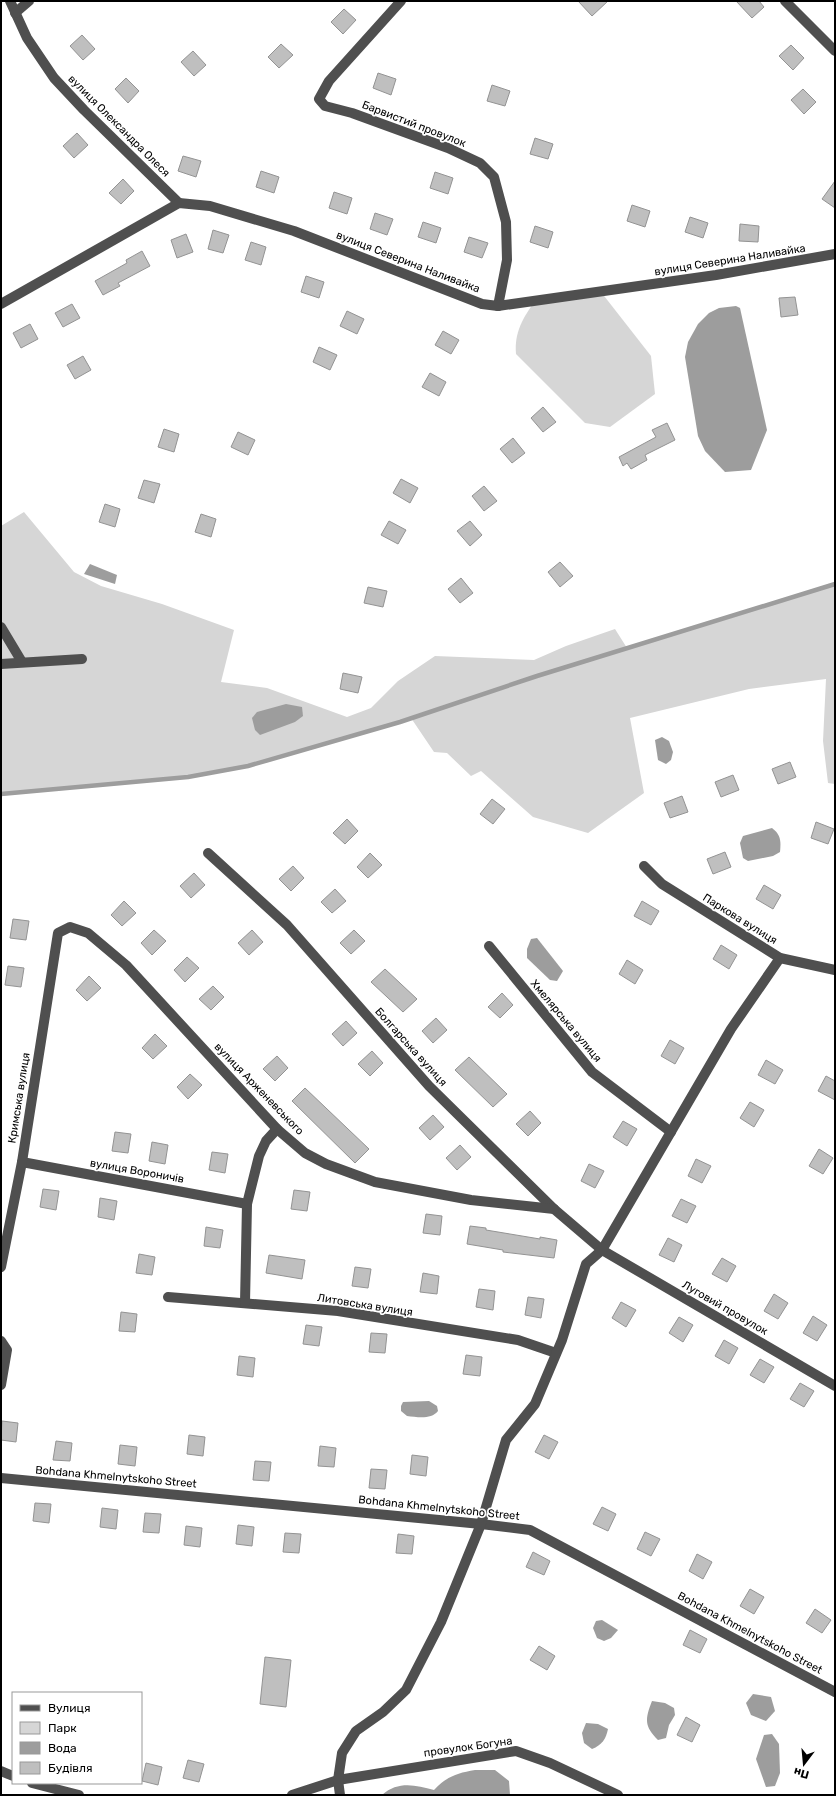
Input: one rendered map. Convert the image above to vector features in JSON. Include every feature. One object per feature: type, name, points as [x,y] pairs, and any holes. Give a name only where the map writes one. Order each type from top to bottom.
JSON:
[{"type":"street","name":"вулиця Олександра Олеся","points":[[10,1],[27,38],[54,78],[84,110],[179,203]]},
{"type":"street","points":[[15,13],[29,1]]},
{"type":"street","name":"Барвистий провулок","points":[[401,1],[329,81],[319,99],[325,106],[352,113],[448,148],[480,163],[494,177],[502,206],[506,229],[507,260],[498,306]]},
{"type":"street","points":[[785,1],[835,51]]},
{"type":"street","points":[[1,304],[179,203]]},
{"type":"street","name":"вулиця Северина Наливайка","points":[[179,203],[210,206],[294,231],[482,304],[498,306],[716,275],[835,254]]},
{"type":"street","points":[[1,627],[22,662]]},
{"type":"street","points":[[1,664],[82,659]]},
{"type":"street","name":"Болгарська вулиця","points":[[208,853],[287,926],[429,1086],[554,1209],[602,1250]]},
{"type":"street","name":"Паркова вулиця","points":[[644,866],[662,884],[780,958],[835,970]]},
{"type":"street","name":"вулиця Арженевського","points":[[58,933],[70,927],[88,933],[126,965],[277,1129],[305,1153],[326,1164],[375,1182],[471,1200],[554,1209]]},
{"type":"street","name":"Кримська вулиця","points":[[1,1267],[22,1162],[58,933]]},
{"type":"street","name":"Хмелярська вулиця","points":[[489,946],[592,1072],[671,1132]]},
{"type":"street","points":[[340,1795],[338,1780],[342,1753],[356,1731],[383,1712],[406,1690],[441,1622],[481,1524],[506,1440],[535,1404],[556,1353],[586,1264],[602,1250],[731,1029],[780,958]]},
{"type":"street","points":[[245,1303],[247,1204],[259,1156],[266,1141],[277,1129]]},
{"type":"street","name":"вулиця Вороничів","points":[[22,1162],[247,1204]]},
{"type":"street","name":"Луговий провулок","points":[[602,1250],[835,1386]]},
{"type":"street","name":"Литовська вулиця","points":[[168,1297],[338,1311],[518,1340],[556,1353]]},
{"type":"street","points":[[1,1341],[6,1350],[1,1385]]},
{"type":"street","name":"Bohdana Khmelnytskoho Street","points":[[1,1478],[530,1530],[835,1692]]},
{"type":"street","name":"провулок Богуна","points":[[292,1795],[338,1780],[516,1751],[550,1763],[618,1795]]},
{"type":"street","points":[[1,1771],[12,1776]]},
{"type":"street","points":[[36,1784],[79,1795]]},
{"type":"green space","points":[[601,292],[651,356],[655,394],[610,427],[585,423],[516,354],[516,339],[520,326],[536,300]]},
{"type":"green space","points":[[24,512],[74,572],[101,586],[162,604],[234,630],[221,682],[267,688],[347,717],[371,708],[398,681],[435,656],[534,660],[566,646],[615,629],[627,648],[835,584],[835,784],[828,783],[823,741],[826,679],[749,689],[630,718],[644,793],[588,833],[533,817],[481,771],[471,776],[447,753],[434,752],[411,718],[248,766],[188,777],[1,794],[1,526]]},
{"type":"water","points":[[736,306],[740,308],[767,430],[751,470],[725,472],[705,451],[698,436],[685,357],[688,342],[698,324],[709,313],[719,308]]},
{"type":"water","points":[[90,564],[117,575],[115,584],[84,574]]},
{"type":"water","points":[[286,704],[302,707],[303,716],[295,722],[260,735],[255,730],[252,718],[257,712]]},
{"type":"water","points":[[662,737],[669,741],[673,752],[671,760],[666,764],[658,760],[655,740]]},
{"type":"water","points":[[772,828],[780,838],[780,852],[773,856],[748,861],[743,858],[740,843],[743,836]]},
{"type":"water","points":[[537,938],[563,971],[557,981],[550,980],[527,958],[527,949],[531,939]]},
{"type":"water","points":[[429,1401],[437,1406],[438,1411],[432,1416],[407,1416],[401,1411],[403,1402]]},
{"type":"water","points":[[602,1620],[618,1630],[611,1638],[604,1641],[597,1638],[593,1628],[596,1621]]},
{"type":"water","points":[[753,1694],[771,1697],[775,1711],[766,1721],[751,1715],[746,1703]]},
{"type":"water","points":[[652,1701],[665,1703],[674,1708],[675,1715],[669,1725],[666,1738],[658,1740],[650,1731],[648,1726],[647,1718]]},
{"type":"water","points":[[586,1723],[598,1724],[608,1729],[603,1741],[592,1749],[584,1743],[582,1733]]},
{"type":"water","points":[[772,1734],[779,1744],[780,1773],[775,1786],[766,1787],[756,1759],[764,1735]]},
{"type":"water","points":[[475,1770],[495,1770],[509,1781],[510,1795],[382,1795],[394,1788],[407,1785],[434,1790],[452,1776]]},
{"type":"building","points":[[578,1],[608,1],[592,16]]},
{"type":"building","points":[[736,1],[759,1],[764,7],[752,18]]},
{"type":"building","points":[[344,9],[356,20],[343,34],[331,22]]},
{"type":"building","points":[[82,35],[95,49],[83,60],[70,46]]},
{"type":"building","points":[[281,44],[293,55],[279,68],[268,57]]},
{"type":"building","points":[[791,45],[804,58],[793,70],[779,56]]},
{"type":"building","points":[[193,51],[206,65],[194,76],[181,62]]},
{"type":"building","points":[[378,73],[396,79],[391,95],[373,88]]},
{"type":"building","points":[[126,78],[139,91],[128,103],[115,89]]},
{"type":"building","points":[[492,85],[510,91],[505,106],[487,101]]},
{"type":"building","points":[[803,89],[816,102],[804,114],[791,100]]},
{"type":"building","points":[[77,133],[88,145],[74,158],[63,146]]},
{"type":"building","points":[[535,138],[553,144],[548,159],[530,154]]},
{"type":"building","points":[[183,156],[201,161],[196,177],[178,171]]},
{"type":"building","points":[[261,171],[279,177],[274,193],[256,187]]},
{"type":"building","points":[[435,172],[453,178],[448,194],[430,188]]},
{"type":"building","points":[[123,179],[134,191],[121,204],[109,193]]},
{"type":"building","points":[[835,181],[835,208],[822,199]]},
{"type":"building","points":[[334,192],[352,198],[347,214],[329,208]]},
{"type":"building","points":[[632,205],[650,211],[645,227],[627,221]]},
{"type":"building","points":[[375,213],[393,219],[387,235],[370,229]]},
{"type":"building","points":[[690,217],[708,223],[703,238],[685,232]]},
{"type":"building","points":[[423,222],[441,228],[436,243],[418,237]]},
{"type":"building","points":[[740,224],[759,226],[758,242],[739,241]]},
{"type":"building","points":[[535,226],[553,232],[548,248],[530,242]]},
{"type":"building","points":[[213,230],[229,235],[223,253],[208,249]]},
{"type":"building","points":[[186,234],[193,252],[177,258],[171,240]]},
{"type":"building","points":[[469,237],[488,243],[482,258],[464,252]]},
{"type":"building","points":[[251,242],[266,247],[261,265],[245,260]]},
{"type":"building","points":[[142,251],[150,266],[118,283],[120,286],[103,295],[95,281],[127,263],[126,260]]},
{"type":"building","points":[[306,276],[324,282],[319,298],[301,292]]},
{"type":"building","points":[[795,297],[798,315],[781,317],[779,298]]},
{"type":"building","points":[[72,304],[80,318],[63,327],[55,313]]},
{"type":"building","points":[[347,311],[364,319],[357,334],[340,326]]},
{"type":"building","points":[[30,324],[38,339],[21,348],[13,333]]},
{"type":"building","points":[[443,331],[459,340],[451,354],[435,345]]},
{"type":"building","points":[[319,347],[337,355],[330,370],[313,362]]},
{"type":"building","points":[[83,356],[91,370],[75,379],[67,365]]},
{"type":"building","points":[[430,373],[446,382],[439,396],[422,387]]},
{"type":"building","points":[[543,407],[556,422],[543,432],[531,418]]},
{"type":"building","points":[[667,423],[675,440],[645,455],[647,460],[631,469],[627,463],[623,466],[619,457],[656,437],[652,430]]},
{"type":"building","points":[[164,429],[179,434],[174,452],[158,447]]},
{"type":"building","points":[[238,432],[255,440],[248,455],[231,447]]},
{"type":"building","points":[[513,438],[525,453],[512,463],[500,449]]},
{"type":"building","points":[[401,479],[418,488],[410,503],[393,493]]},
{"type":"building","points":[[144,480],[160,484],[154,503],[138,498]]},
{"type":"building","points":[[484,486],[497,501],[484,511],[472,496]]},
{"type":"building","points":[[105,504],[120,509],[115,527],[99,522]]},
{"type":"building","points":[[201,514],[216,519],[211,537],[195,532]]},
{"type":"building","points":[[389,521],[406,530],[398,544],[381,535]]},
{"type":"building","points":[[470,521],[482,535],[470,546],[457,531]]},
{"type":"building","points":[[560,562],[573,576],[560,587],[548,572]]},
{"type":"building","points":[[461,578],[473,593],[460,603],[448,589]]},
{"type":"building","points":[[368,587],[387,591],[383,607],[364,603]]},
{"type":"building","points":[[343,673],[362,677],[358,693],[340,689]]},
{"type":"building","points":[[790,762],[796,777],[778,784],[772,769]]},
{"type":"building","points":[[733,775],[739,790],[721,797],[715,782]]},
{"type":"building","points":[[682,796],[688,812],[670,818],[664,803]]},
{"type":"building","points":[[492,799],[505,809],[493,824],[480,814]]},
{"type":"building","points":[[347,819],[358,831],[345,844],[333,833]]},
{"type":"building","points":[[816,822],[834,829],[828,844],[811,838]]},
{"type":"building","points":[[725,852],[731,867],[713,874],[707,859]]},
{"type":"building","points":[[370,853],[382,865],[368,878],[357,867]]},
{"type":"building","points":[[293,866],[304,878],[291,891],[279,879]]},
{"type":"building","points":[[194,873],[205,885],[191,898],[180,886]]},
{"type":"building","points":[[764,885],[781,895],[773,909],[756,899]]},
{"type":"building","points":[[335,889],[346,901],[332,913],[321,902]]},
{"type":"building","points":[[124,901],[136,913],[122,926],[111,915]]},
{"type":"building","points":[[642,901],[659,911],[651,925],[634,916]]},
{"type":"building","points":[[13,919],[29,921],[26,940],[10,938]]},
{"type":"building","points":[[154,930],[166,941],[152,955],[141,943]]},
{"type":"building","points":[[252,930],[263,942],[249,955],[238,943]]},
{"type":"building","points":[[354,930],[365,941],[351,954],[340,943]]},
{"type":"building","points":[[721,945],[737,955],[729,969],[713,959]]},
{"type":"building","points":[[187,957],[199,968],[185,982],[174,970]]},
{"type":"building","points":[[627,960],[643,970],[635,984],[619,974]]},
{"type":"building","points":[[8,966],[24,968],[21,987],[5,985]]},
{"type":"building","points":[[385,969],[417,999],[403,1012],[371,982]]},
{"type":"building","points":[[89,976],[101,988],[87,1001],[76,990]]},
{"type":"building","points":[[213,986],[224,997],[211,1010],[199,999]]},
{"type":"building","points":[[502,993],[513,1005],[500,1018],[488,1007]]},
{"type":"building","points":[[436,1018],[447,1030],[433,1043],[422,1031]]},
{"type":"building","points":[[346,1021],[357,1033],[343,1046],[332,1034]]},
{"type":"building","points":[[155,1034],[167,1046],[153,1059],[142,1048]]},
{"type":"building","points":[[670,1040],[684,1048],[675,1064],[661,1056]]},
{"type":"building","points":[[372,1051],[383,1063],[370,1076],[358,1064]]},
{"type":"building","points":[[277,1056],[288,1068],[275,1081],[263,1069]]},
{"type":"building","points":[[469,1057],[507,1094],[493,1107],[455,1070]]},
{"type":"building","points":[[766,1060],[783,1070],[775,1084],[758,1075]]},
{"type":"building","points":[[190,1074],[202,1085],[188,1099],[177,1087]]},
{"type":"building","points":[[826,1076],[835,1081],[835,1100],[818,1091]]},
{"type":"building","points":[[305,1088],[369,1149],[355,1163],[292,1101]]},
{"type":"building","points":[[750,1102],[764,1110],[754,1127],[740,1118]]},
{"type":"building","points":[[530,1111],[541,1123],[528,1136],[516,1124]]},
{"type":"building","points":[[433,1115],[444,1127],[430,1140],[419,1128]]},
{"type":"building","points":[[623,1121],[637,1129],[627,1146],[613,1137]]},
{"type":"building","points":[[115,1132],[131,1134],[128,1153],[112,1151]]},
{"type":"building","points":[[152,1142],[168,1145],[165,1164],[149,1161]]},
{"type":"building","points":[[460,1145],[471,1157],[457,1170],[446,1158]]},
{"type":"building","points":[[819,1149],[833,1158],[823,1174],[809,1166]]},
{"type":"building","points":[[212,1152],[228,1154],[225,1173],[209,1170]]},
{"type":"building","points":[[696,1159],[711,1166],[702,1183],[688,1176]]},
{"type":"building","points":[[589,1164],[604,1171],[595,1188],[581,1181]]},
{"type":"building","points":[[43,1189],[59,1191],[56,1210],[40,1207]]},
{"type":"building","points":[[294,1190],[310,1192],[307,1211],[291,1209]]},
{"type":"building","points":[[100,1198],[117,1201],[114,1220],[98,1217]]},
{"type":"building","points":[[681,1199],[696,1206],[687,1223],[672,1216]]},
{"type":"building","points":[[426,1214],[442,1216],[440,1235],[423,1233]]},
{"type":"building","points":[[470,1226],[540,1239],[540,1237],[557,1240],[554,1258],[503,1252],[503,1250],[467,1244]]},
{"type":"building","points":[[206,1227],[223,1230],[220,1248],[204,1246]]},
{"type":"building","points":[[668,1238],[682,1245],[674,1262],[659,1255]]},
{"type":"building","points":[[139,1254],[155,1257],[152,1275],[136,1273]]},
{"type":"building","points":[[269,1255],[305,1260],[302,1279],[266,1273]]},
{"type":"building","points":[[722,1258],[736,1266],[727,1282],[712,1274]]},
{"type":"building","points":[[355,1267],[371,1269],[368,1288],[352,1286]]},
{"type":"building","points":[[423,1273],[439,1276],[437,1294],[420,1292]]},
{"type":"building","points":[[479,1289],[495,1291],[493,1310],[476,1307]]},
{"type":"building","points":[[774,1294],[788,1303],[778,1319],[764,1311]]},
{"type":"building","points":[[528,1297],[544,1299],[541,1318],[525,1315]]},
{"type":"building","points":[[621,1302],[636,1310],[626,1327],[612,1318]]},
{"type":"building","points":[[121,1312],[137,1314],[135,1332],[119,1331]]},
{"type":"building","points":[[813,1316],[827,1325],[817,1341],[803,1333]]},
{"type":"building","points":[[679,1317],[693,1325],[683,1342],[669,1333]]},
{"type":"building","points":[[306,1325],[322,1327],[319,1346],[303,1344]]},
{"type":"building","points":[[371,1333],[387,1334],[385,1353],[369,1352]]},
{"type":"building","points":[[724,1340],[738,1348],[729,1364],[715,1356]]},
{"type":"building","points":[[466,1355],[482,1357],[480,1376],[463,1374]]},
{"type":"building","points":[[239,1356],[255,1358],[253,1377],[237,1375]]},
{"type":"building","points":[[760,1359],[774,1367],[764,1383],[750,1375]]},
{"type":"building","points":[[800,1383],[814,1391],[804,1407],[790,1399]]},
{"type":"building","points":[[2,1421],[18,1423],[16,1442],[1,1440]]},
{"type":"building","points":[[189,1435],[205,1437],[203,1456],[187,1454]]},
{"type":"building","points":[[544,1435],[558,1442],[549,1459],[535,1452]]},
{"type":"building","points":[[56,1441],[72,1443],[70,1461],[53,1460]]},
{"type":"building","points":[[120,1445],[137,1447],[135,1466],[118,1464]]},
{"type":"building","points":[[320,1446],[336,1448],[334,1467],[318,1466]]},
{"type":"building","points":[[412,1455],[428,1457],[426,1476],[410,1474]]},
{"type":"building","points":[[255,1461],[271,1462],[269,1481],[253,1480]]},
{"type":"building","points":[[371,1469],[387,1470],[385,1489],[369,1488]]},
{"type":"building","points":[[35,1503],[51,1504],[49,1523],[33,1521]]},
{"type":"building","points":[[602,1507],[616,1514],[608,1531],[593,1524]]},
{"type":"building","points":[[102,1508],[118,1510],[116,1529],[100,1527]]},
{"type":"building","points":[[145,1513],[161,1514],[159,1533],[143,1532]]},
{"type":"building","points":[[238,1525],[254,1527],[252,1546],[236,1544]]},
{"type":"building","points":[[186,1526],[202,1528],[200,1547],[184,1545]]},
{"type":"building","points":[[645,1532],[660,1539],[651,1556],[637,1549]]},
{"type":"building","points":[[285,1533],[301,1534],[299,1553],[283,1552]]},
{"type":"building","points":[[398,1534],[414,1536],[412,1554],[396,1553]]},
{"type":"building","points":[[533,1552],[550,1561],[544,1575],[526,1567]]},
{"type":"building","points":[[697,1554],[712,1562],[703,1579],[689,1571]]},
{"type":"building","points":[[750,1589],[764,1597],[754,1614],[740,1606]]},
{"type":"building","points":[[815,1609],[831,1620],[822,1633],[806,1623]]},
{"type":"building","points":[[690,1630],[707,1639],[700,1653],[683,1645]]},
{"type":"building","points":[[539,1646],[555,1656],[547,1670],[530,1660]]},
{"type":"building","points":[[265,1657],[291,1660],[286,1707],[260,1704]]},
{"type":"building","points":[[686,1717],[700,1725],[692,1742],[677,1735]]},
{"type":"building","points":[[188,1760],[204,1764],[199,1782],[183,1778]]},
{"type":"building","points":[[146,1763],[162,1767],[158,1785],[142,1781]]},
{"type":"waterway","points":[[1,794],[188,777],[248,766],[400,722],[537,676],[835,584]]}]
